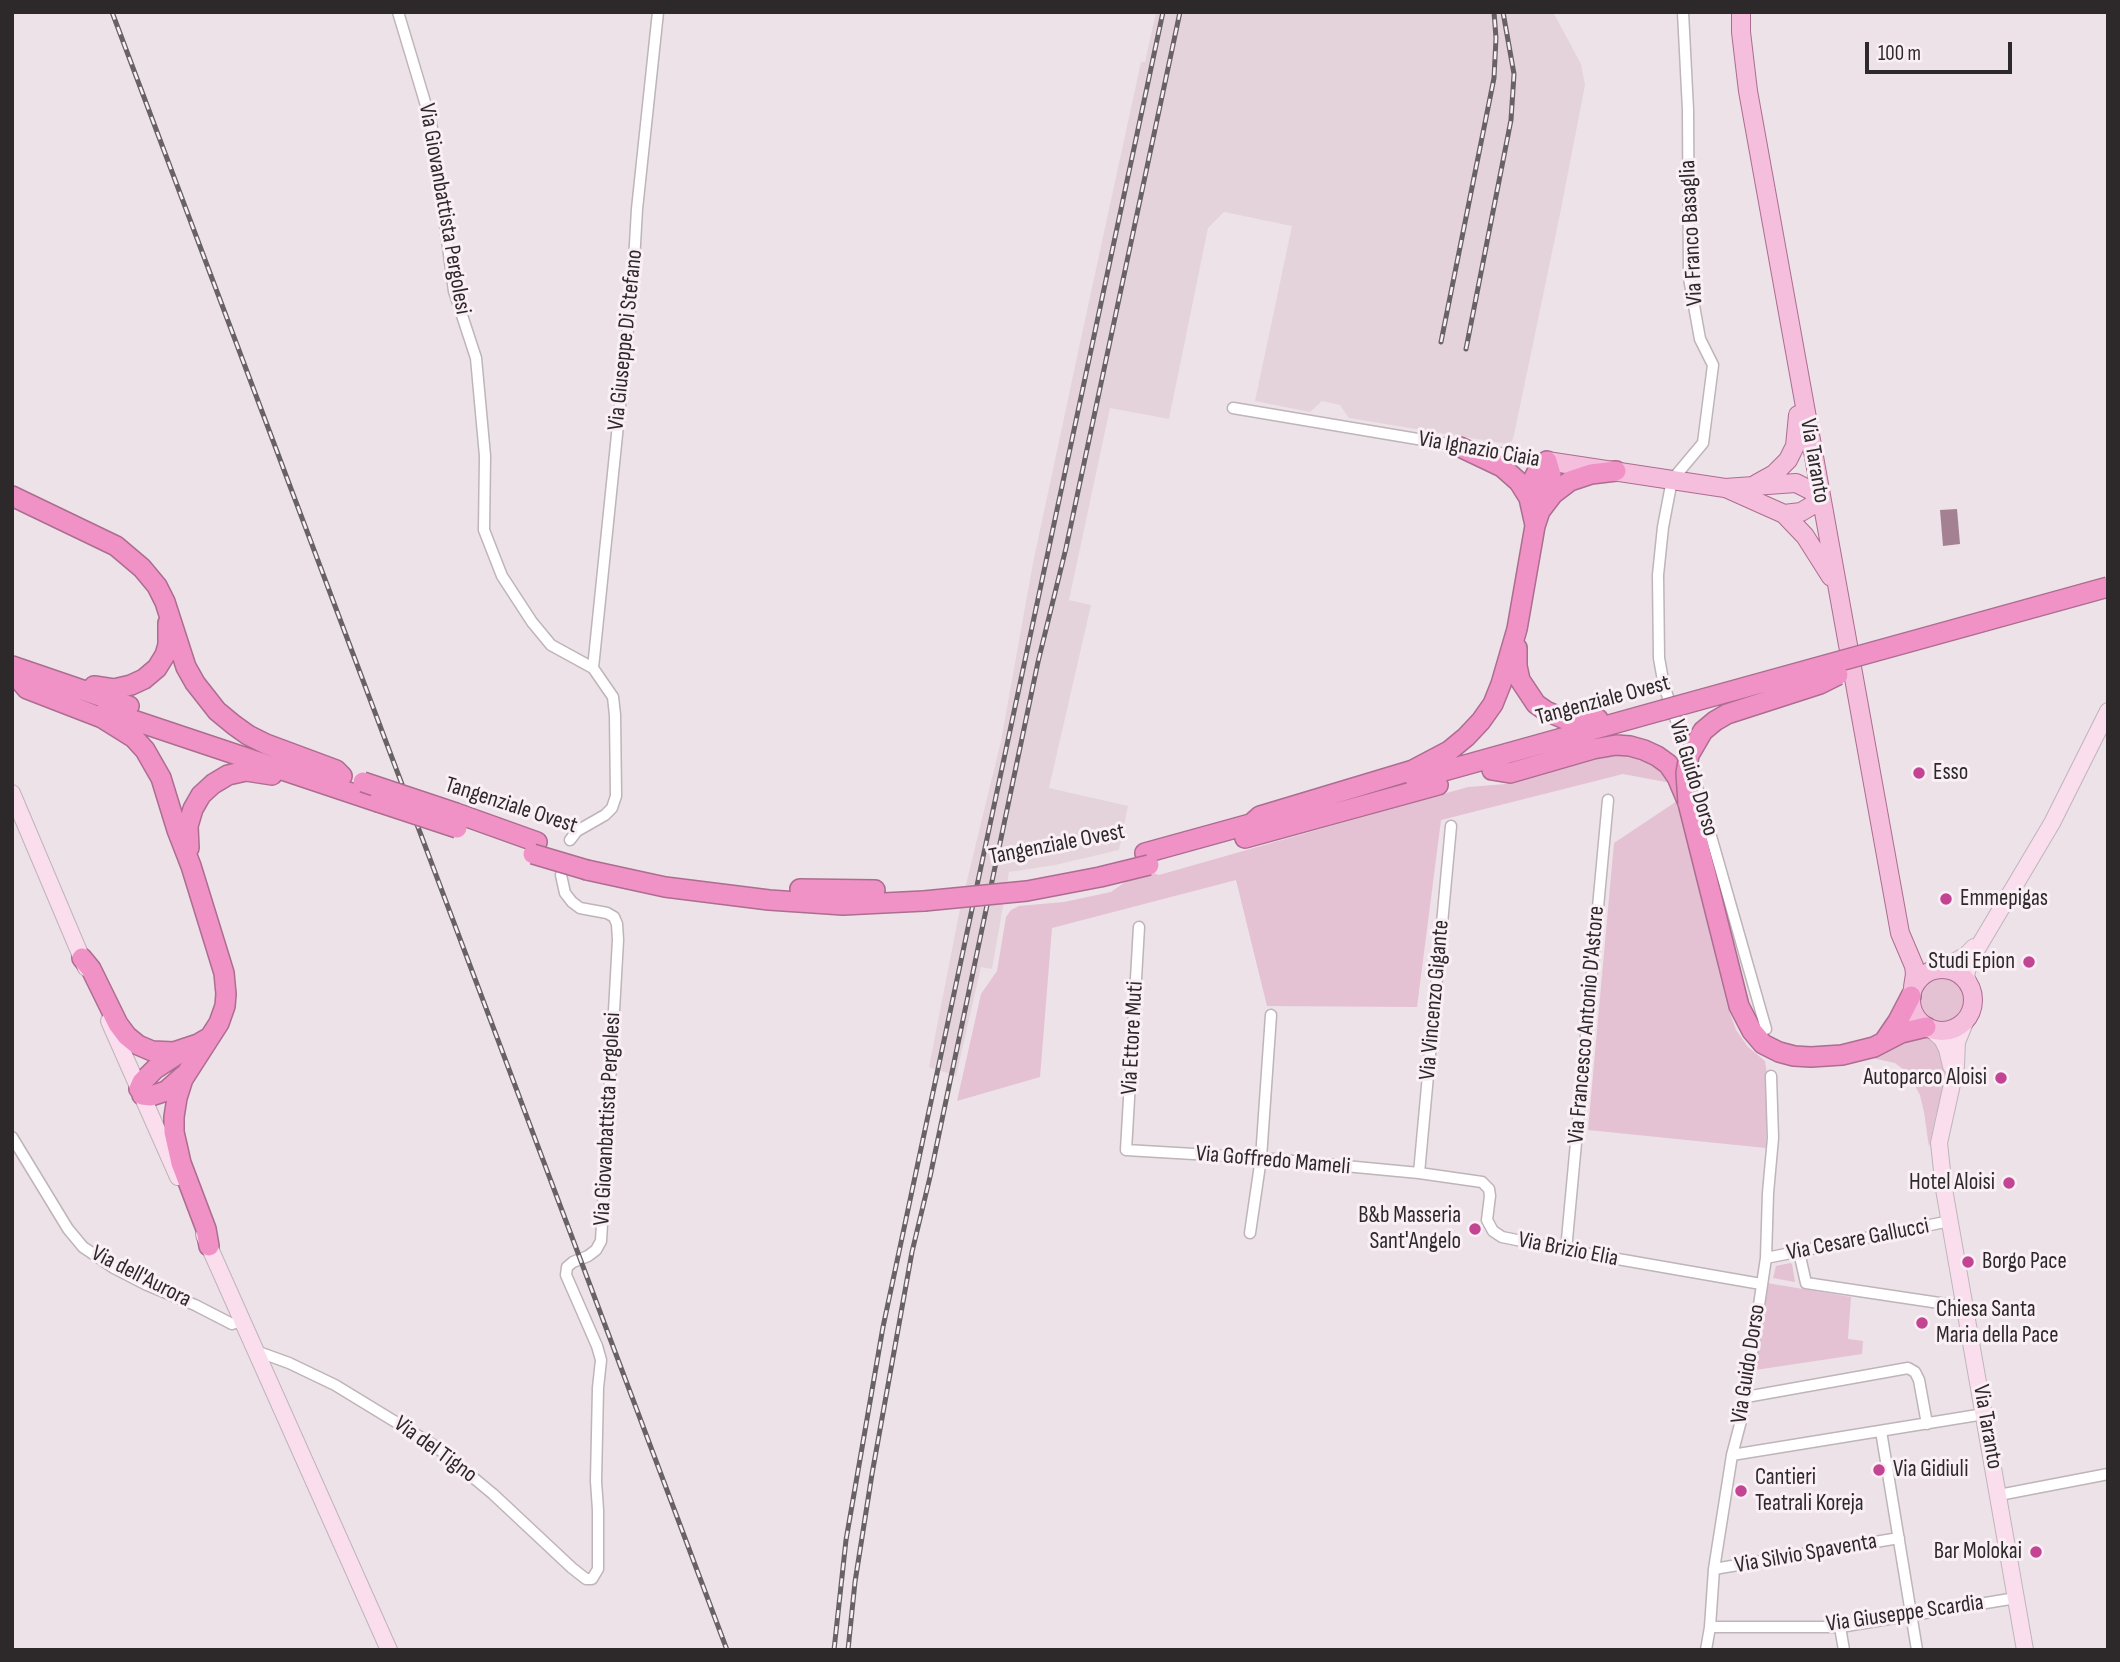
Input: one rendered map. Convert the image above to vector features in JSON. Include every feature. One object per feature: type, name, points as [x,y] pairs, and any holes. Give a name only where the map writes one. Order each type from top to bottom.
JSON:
[{"type":"highway","points":[[1460,447],[1502,467],[1538,502]]},
{"type":"highway","points":[[1251,824],[1260,816],[1397,776],[1430,762],[1448,751],[1473,729],[1493,704],[1517,629],[1538,502],[1534,480],[1547,461]]},
{"type":"highway","points":[[1538,502],[1579,477],[1616,471]]},
{"type":"highway","points":[[12,496],[22,504],[116,546],[151,578],[165,601],[186,667],[217,710],[248,735],[336,770],[342,776]]},
{"type":"highway","name":"Tangenziale Ovest","points":[[1147,859],[1492,770],[1741,688],[2108,587]]},
{"type":"highway","name":"Tangenziale Ovest","points":[[15,676],[368,794],[665,887],[769,900],[843,905],[924,895],[1027,891],[1100,877],[1251,824],[1664,712],[1838,675],[2108,600]]},
{"type":"highway","points":[[12,660],[97,687],[114,689],[131,685],[157,668],[164,655],[169,629],[165,601]]},
{"type":"highway","points":[[1517,629],[1517,667],[1520,680],[1536,704],[1546,711],[1577,722],[1664,712]]},
{"type":"highway","points":[[1838,675],[1820,684],[1727,714],[1703,731],[1689,755],[1686,773],[1688,803],[1733,986],[1746,1021],[1763,1044],[1794,1056],[1811,1058],[1862,1051],[1901,1033],[1929,1028]]},
{"type":"highway","points":[[15,676],[26,689],[102,718],[134,738],[145,750],[161,778],[191,866],[226,982],[225,1006],[213,1034],[198,1044],[188,1058],[177,1098],[174,1132],[181,1163],[206,1229],[209,1246]]},
{"type":"highway","name":"Tangenziale Ovest","points":[[15,676],[342,776],[368,794]]},
{"type":"highway","points":[[1492,770],[1510,773],[1593,749],[1616,745],[1630,746],[1657,756],[1668,764],[1688,803]]},
{"type":"highway","points":[[191,866],[188,826],[193,809],[201,795],[228,775],[246,771],[261,772],[351,797],[368,794]]},
{"type":"highway","points":[[82,958],[91,969],[118,1024],[127,1036],[152,1051],[174,1052],[188,1058]]},
{"type":"highway","points":[[1885,1041],[1912,991]]},
{"type":"highway","points":[[141,1092],[142,1082],[155,1069],[188,1058]]},
{"type":"main road","name":"Via Taranto","points":[[1741,12],[1748,91],[1820,498],[1899,933],[1914,966],[1911,1007],[1914,1015],[1929,1028]]},
{"type":"main road","name":"Via Ignazio Ciaia","points":[[1752,486],[1781,468],[1795,446],[1800,383]]},
{"type":"main road","name":"Via Ignazio Ciaia","points":[[1547,461],[1725,488],[1796,483],[1805,486],[1820,498]]},
{"type":"main road","name":"Via Ignazio Ciaia","points":[[1725,488],[1783,514],[1812,545],[1838,589]]},
{"type":"main road","points":[[1783,514],[1801,512],[1820,498]]},
{"type":"main road","name":"Via Taranto","points":[[1895,908],[1903,932],[1915,953],[1929,965],[1961,974],[1969,984],[1973,1000],[1966,1020]]},
{"type":"main road","points":[[1912,991],[1920,977],[1928,971],[1940,968]]},
{"type":"main road","points":[[1929,1028],[1948,1031],[1966,1020]]},
{"type":"street","name":"Via Giovanbattista Pergolesi","points":[[398,12],[431,121],[454,291],[476,358],[485,456],[484,530],[502,576],[542,636],[551,645],[593,668],[613,697],[616,796],[612,808],[605,815],[577,831],[570,840]]},
{"type":"street","name":"Via Giuseppe Di Stefano","points":[[593,668],[659,12]]},
{"type":"street","name":"Via Franco Basaglia","points":[[1672,480],[1703,443],[1713,365],[1700,339],[1689,278],[1688,110],[1683,12]]},
{"type":"street","name":"Via Ignazio Ciaia","points":[[1233,408],[1547,461]]},
{"type":"street","name":"Via Guido Dorso","points":[[1672,480],[1658,575],[1659,659],[1664,686],[1686,747],[1766,1029]]},
{"type":"street","points":[[1969,984],[1967,967],[2052,823],[2102,731],[2108,711]]},
{"type":"street","points":[[12,793],[82,958],[389,1650]]},
{"type":"street","name":"Via Francesco Antonio D'Astore","points":[[1566,1250],[1608,800]]},
{"type":"street","name":"Via Vincenzo Gigante","points":[[1419,1173],[1451,826]]},
{"type":"street","name":"Via Giovanbattista Pergolesi","points":[[561,875],[565,893],[572,902],[580,908],[614,917],[618,940],[601,1241],[596,1250],[567,1267],[566,1275],[601,1360],[596,1481],[598,1569],[592,1579]]},
{"type":"street","name":"Via Ettore Muti","points":[[1126,1150],[1139,927]]},
{"type":"street","points":[[1940,968],[1966,955],[1983,938]]},
{"type":"street","points":[[1250,1233],[1261,1158],[1271,1015]]},
{"type":"street","name":"Via Taranto","points":[[1966,1020],[1957,1042],[1953,1081],[1938,1143],[2025,1650]]},
{"type":"street","name":"Via Taranto","points":[[1929,1028],[1942,1039],[1947,1049],[1953,1081]]},
{"type":"street","name":"Via Guido Dorso","points":[[1706,1650],[1714,1569],[1732,1455],[1746,1397],[1766,1258],[1773,1138],[1771,1076]]},
{"type":"street","name":"Via dell'Aurora","points":[[12,1136],[68,1229],[83,1247],[114,1268],[148,1285],[232,1324],[242,1321]]},
{"type":"street","name":"Via Goffredo Mameli","points":[[1126,1150],[1261,1158],[1419,1173]]},
{"type":"street","name":"Via Brizio Elia","points":[[1419,1173],[1482,1182],[1489,1189],[1487,1220],[1493,1231],[1502,1237],[1761,1284]]},
{"type":"street","name":"Via Cesare Gallucci","points":[[1766,1258],[1950,1221]]},
{"type":"street","points":[[1799,1252],[1806,1283],[1966,1307]]},
{"type":"street","name":"Via del Tigno","points":[[256,1351],[335,1385],[435,1446],[493,1494],[572,1568],[586,1579],[592,1579]]},
{"type":"street","points":[[1746,1397],[1908,1368],[1915,1371],[1919,1380],[1927,1423]]},
{"type":"street","points":[[1732,1455],[1984,1414]]},
{"type":"street","points":[[1881,1431],[1917,1650]]},
{"type":"street","points":[[1999,1495],[2108,1475]]},
{"type":"street","name":"Via Silvio Spaventa","points":[[1714,1569],[1899,1538]]},
{"type":"street","name":"Via Giuseppe Scardia","points":[[1710,1626],[1840,1627],[2016,1598]]},
{"type":"street","points":[[1840,1627],[1844,1650]]},
{"type":"shaded area","points":[[1156,12],[1553,12],[1581,64],[1585,85],[1514,435],[1512,441],[1507,444],[1349,418],[1340,405],[1322,401],[1310,412],[1255,401],[1292,226],[1224,212],[1208,228],[1169,419],[1110,408],[1069,600],[1091,605],[1049,788],[1128,806],[1119,850],[1055,865],[1009,872],[992,969],[981,967],[956,1076],[929,1067],[960,909],[1001,741],[1033,563],[1080,343],[1141,62],[1145,62]]},
{"type":"shaded area","points":[[1957,509],[1960,544],[1943,546],[1940,510]]},
{"type":"shaded area","points":[[1630,753],[1660,767],[1671,783],[1623,774],[1441,820],[1417,1007],[1267,1006],[1236,880],[1052,928],[1040,1077],[957,1101],[981,994],[997,971],[1006,917],[1011,910],[1019,906],[1064,902],[1111,892],[1131,878],[1153,873],[1159,875],[1468,787],[1507,784],[1610,755]]},
{"type":"shaded area","points":[[1677,801],[1727,1005],[1736,1030],[1748,1047],[1765,1061],[1766,1148],[1588,1130],[1614,843]]},
{"type":"shaded area","points":[[1943,976],[1960,983],[1967,1000],[1960,1017],[1943,1024],[1926,1017],[1919,1000],[1926,983]]},
{"type":"shaded area","points":[[1920,1034],[1933,1039],[1948,1065],[1929,1147],[1920,1095],[1908,1073],[1895,1063],[1872,1058]]},
{"type":"shaded area","points":[[1790,1263],[1795,1282],[1773,1278],[1776,1266]]},
{"type":"shaded area","points":[[1767,1283],[1851,1297],[1848,1339],[1863,1341],[1862,1354],[1755,1370]]},
{"type":"railway","points":[[112,12],[727,1650]]},
{"type":"railway","points":[[834,1650],[846,1540],[883,1327],[1163,12]]},
{"type":"railway","points":[[848,1650],[855,1582],[872,1474],[912,1252],[1180,12]]},
{"type":"railway","points":[[1441,342],[1494,78],[1494,12]]},
{"type":"railway","points":[[1466,349],[1511,120],[1514,74],[1503,12]]},
{"type":"place","name":"Esso","points":[[1919,773]]},
{"type":"place","name":"Emmepigas","points":[[1946,899]]},
{"type":"place","name":"Studi Epion","points":[[2029,962]]},
{"type":"place","name":"Autoparco Aloisi","points":[[2001,1078]]},
{"type":"place","name":"Hotel Aloisi","points":[[2009,1183]]},
{"type":"place","name":"B&b Masseria Sant'Angelo","points":[[1475,1229]]},
{"type":"place","name":"Borgo Pace","points":[[1968,1262]]},
{"type":"place","name":"Chiesa Santa Maria della Pace","points":[[1922,1323]]},
{"type":"place","name":"Via Gidiuli","points":[[1879,1470]]},
{"type":"place","name":"Cantieri Teatrali Koreja","points":[[1741,1491]]},
{"type":"place","name":"Bar Molokai","points":[[2036,1552]]}]
